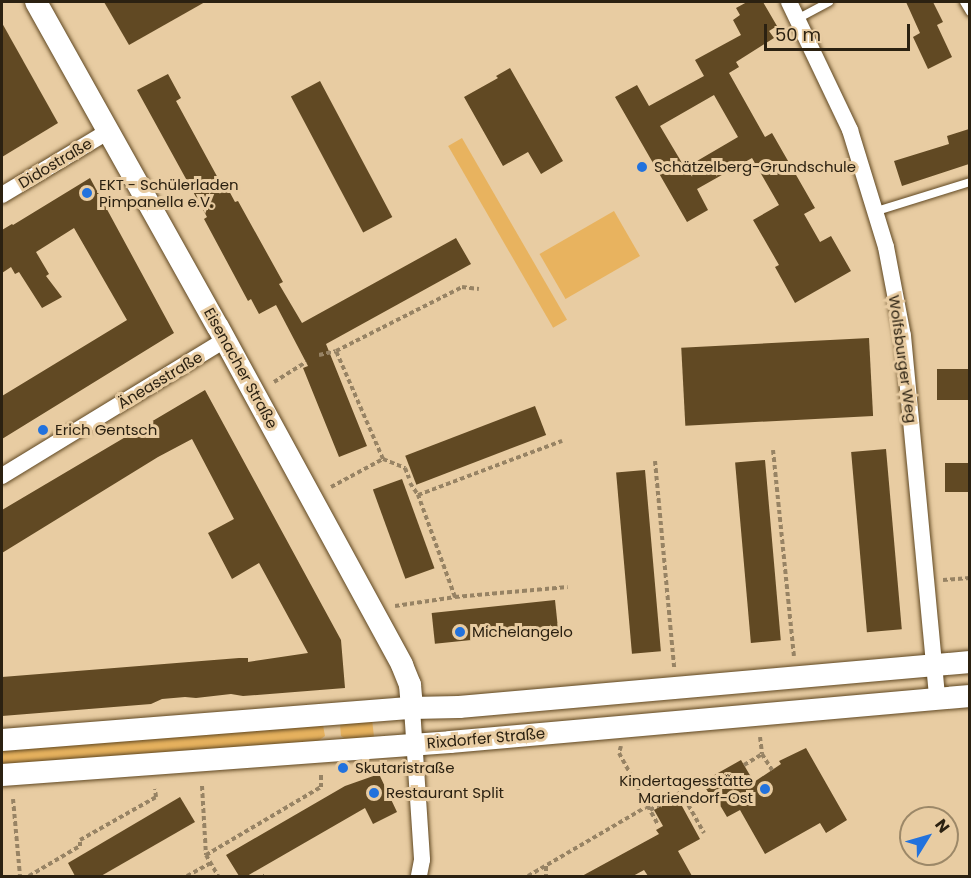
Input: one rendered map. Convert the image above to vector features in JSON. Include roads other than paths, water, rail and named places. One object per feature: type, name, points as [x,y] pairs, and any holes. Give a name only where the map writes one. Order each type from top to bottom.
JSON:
[{"type":"street","name":"Eisenacher Straße","points":[[36,2],[225,340],[408,675],[415,744]]},
{"type":"street","name":"Wolfsburger Weg","points":[[789,2],[799,18],[850,130],[877,211],[903,336],[937,699]]},
{"type":"street","name":"Didostraße","points":[[2,195],[109,131]]},
{"type":"street","name":"Äneasstraße","points":[[2,476],[225,340]]},
{"type":"street","points":[[2,740],[412,708],[459,707],[969,662]]},
{"type":"street","name":"Rixdorfer Straße","points":[[2,775],[415,744],[969,696]]},
{"type":"street","points":[[330,715],[332,750]]},
{"type":"street","points":[[415,744],[422,860],[419,876]]},
{"type":"lane","points":[[799,18],[829,2]]},
{"type":"lane","points":[[964,2],[969,12]]},
{"type":"lane","points":[[877,211],[969,182]]},
{"type":"place","name":"Schätzelberg-Grundschule","points":[[642,167]]},
{"type":"place","name":"EKT - Schülerladen Pimpanella e.V.","points":[[87,193]]},
{"type":"place","name":"Erich Gentsch","points":[[43,430]]},
{"type":"place","name":"Michelangelo","points":[[460,632]]},
{"type":"place","name":"Skutaristraße","points":[[343,768]]},
{"type":"place","name":"Kindertagesstätte Mariendorf-Ost","points":[[765,789]]},
{"type":"place","name":"Restaurant Split","points":[[374,793]]}]
